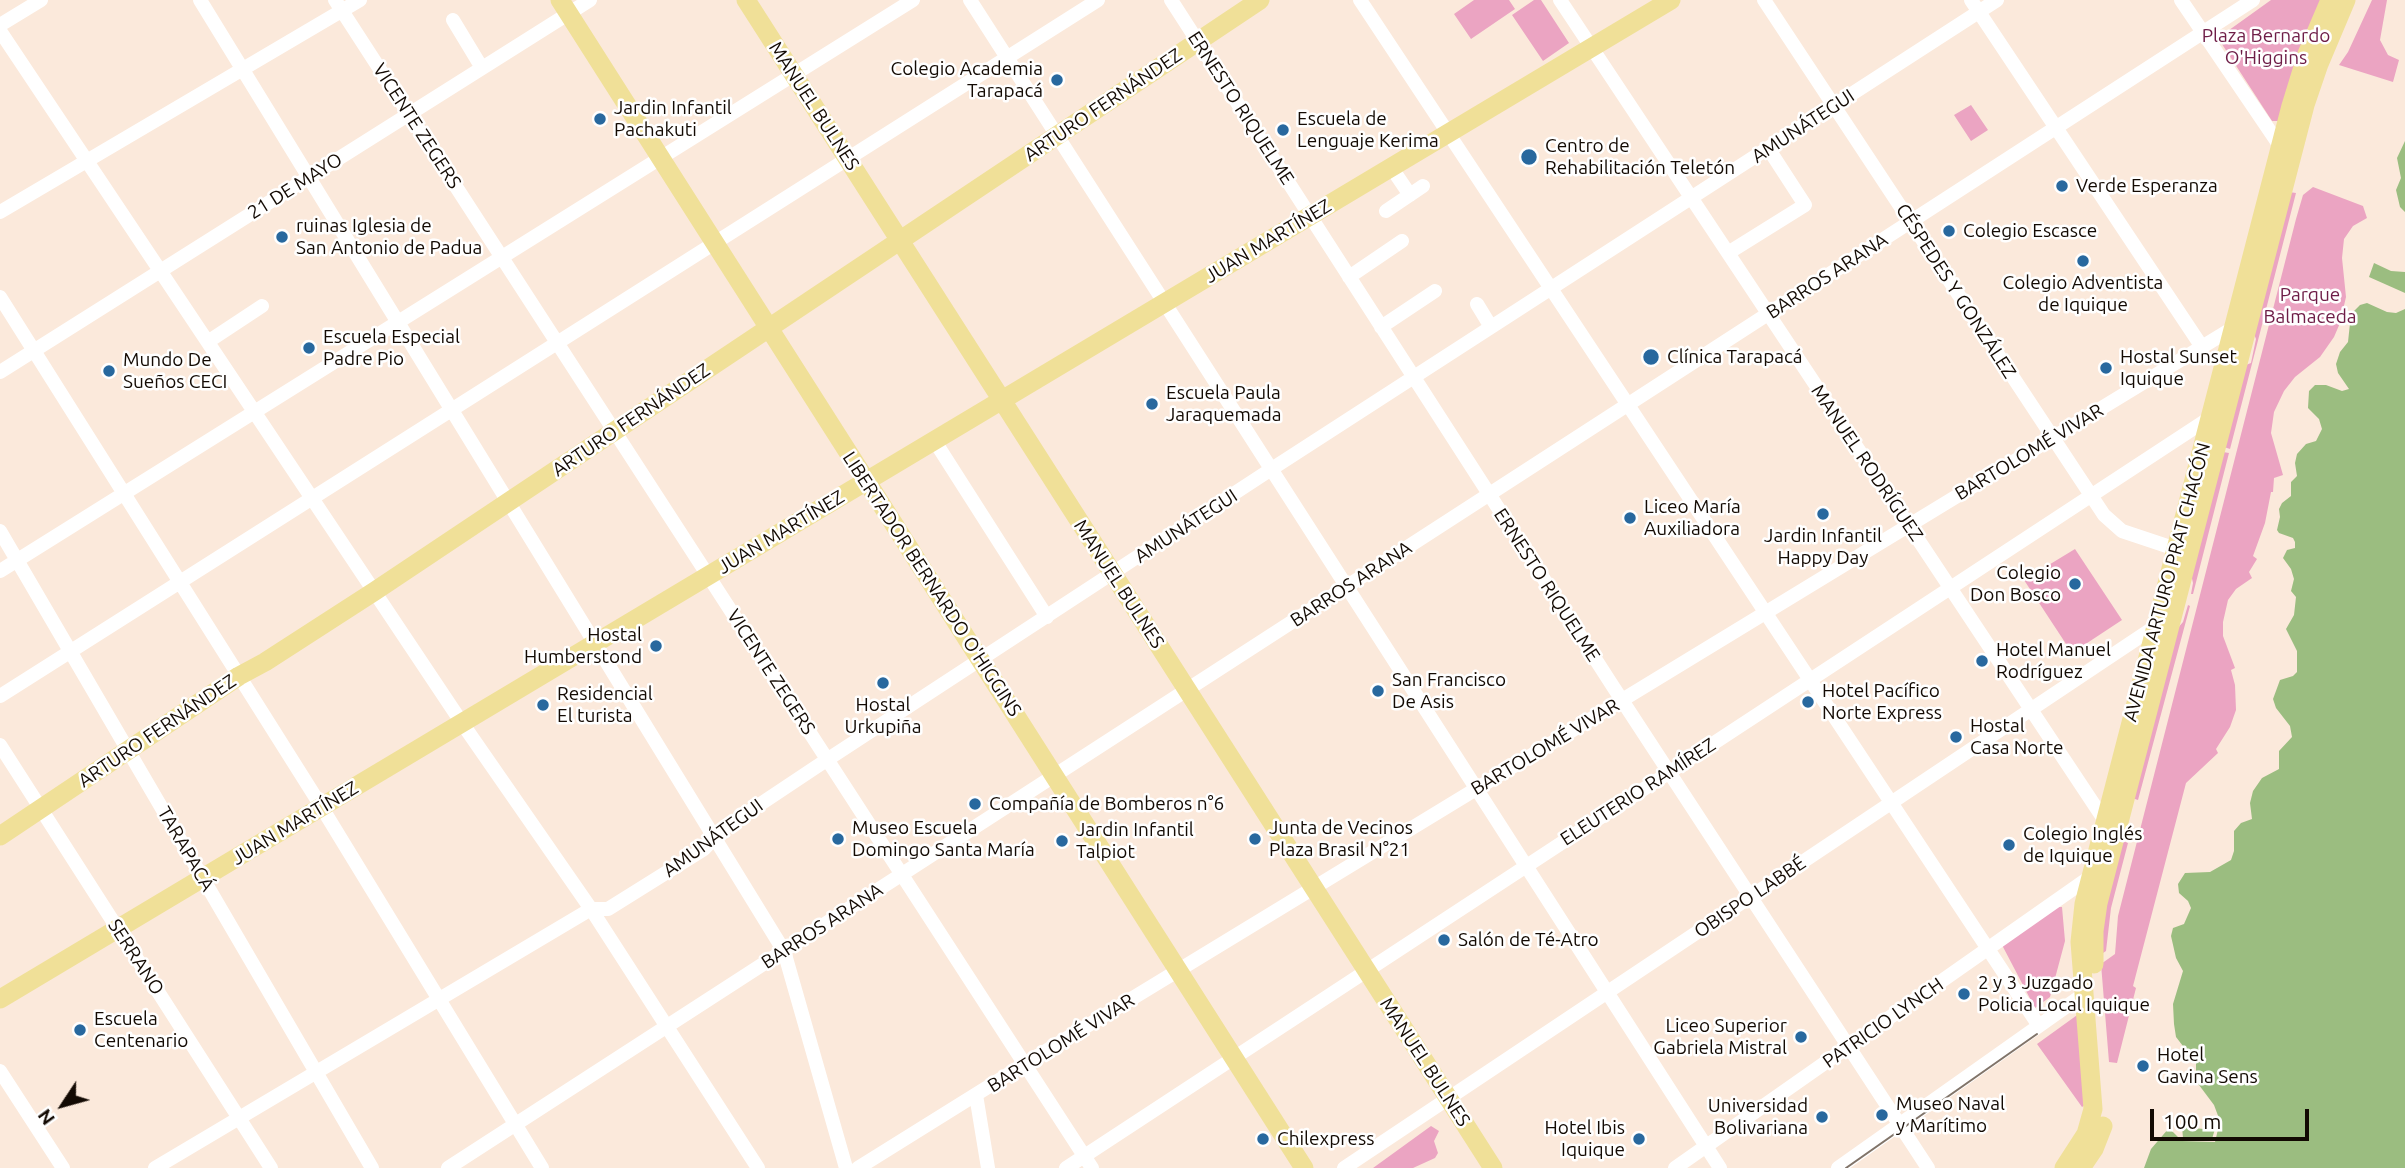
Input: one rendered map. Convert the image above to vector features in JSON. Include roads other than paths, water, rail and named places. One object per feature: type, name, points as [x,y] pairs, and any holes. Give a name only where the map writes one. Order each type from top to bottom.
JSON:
[{"type":"main road","name":"MANUEL BULNES","points":[[746,0],[1493,1168]]},
{"type":"main road","name":"ARTURO FERNÁNDEZ","points":[[0,836],[239,676],[375,591],[1260,0]]},
{"type":"main road","name":"JUAN MARTÍNEZ","points":[[0,999],[1671,0]]},
{"type":"main road","name":"AVENIDA ARTURO PRAT CHACÓN","points":[[2081,1168],[2097,1142],[2106,1111],[2094,960],[2096,917],[2232,389],[2287,147],[2301,73],[2330,0]]},
{"type":"main road","name":"AVENIDA ARTURO PRAT CHACÓN","points":[[2064,1168],[2087,1134],[2093,1109],[2081,928],[2090,877],[2233,328],[2287,147],[2346,0]]},
{"type":"main road","name":"LIBERTADOR BERNARDO O'HIGGINS","points":[[564,7],[1304,1168]]},
{"type":"main road","points":[[2211,417],[2232,389]]},
{"type":"main road","points":[[2176,549],[2188,565]]},
{"type":"street","points":[[0,25],[41,0]]},
{"type":"street","points":[[200,0],[784,951],[846,1168]]},
{"type":"street","points":[[0,212],[243,69],[339,5],[360,0]]},
{"type":"street","name":"21 DE MAYO","points":[[0,372],[482,68],[564,7],[590,0]]},
{"type":"street","points":[[0,571],[913,0]]},
{"type":"street","points":[[970,0],[1720,1168]]},
{"type":"street","points":[[0,696],[1098,0]]},
{"type":"street","name":"ERNESTO RIQUELME","points":[[1171,0],[1668,772],[1928,1168]]},
{"type":"street","points":[[1360,0],[2039,1026]]},
{"type":"street","name":"MANUEL RODRÍGUEZ","points":[[1560,0],[2105,821]]},
{"type":"street","name":"CÉSPEDES Y GONZÁLEZ","points":[[1764,0],[2104,516],[2122,531],[2176,549]]},
{"type":"street","name":"AMUNÁTEGUI","points":[[155,1168],[591,909],[608,909],[704,849],[714,836],[827,759],[1834,106],[1975,6],[1997,0]]},
{"type":"street","points":[[2181,0],[2287,147]]},
{"type":"street","name":"BARROS ARANA","points":[[448,1168],[2253,0]]},
{"type":"street","name":"VICENTE ZEGERS","points":[[339,5],[1088,1162]]},
{"type":"street","points":[[1975,6],[2202,347]]},
{"type":"street","points":[[453,20],[482,68]]},
{"type":"street","points":[[0,31],[462,723],[591,909],[758,1168]]},
{"type":"street","points":[[1728,253],[1805,205],[1768,148]]},
{"type":"street","points":[[1386,211],[1417,191],[1391,167]]},
{"type":"street","points":[[1349,277],[1402,241]]},
{"type":"street","points":[[1381,327],[1435,291]]},
{"type":"street","points":[[0,297],[321,807],[542,1168]]},
{"type":"street","points":[[1477,304],[1491,327]]},
{"type":"street","points":[[208,341],[262,306]]},
{"type":"street","name":"BARTOLOMÉ VIVAR","points":[[858,1168],[2233,328]]},
{"type":"street","name":"ELEUTERIO RAMÍREZ","points":[[1066,1168],[1088,1162],[1234,1057],[2211,417]]},
{"type":"street","points":[[934,440],[1047,617]]},
{"type":"street","name":"TARAPACÁ","points":[[0,531],[372,1168]]},
{"type":"street","name":"OBISPO LABBÉ","points":[[1344,1168],[2155,626]]},
{"type":"street","name":"SERRANO","points":[[0,745],[271,1168]]},
{"type":"street","name":"PATRICIO LYNCH","points":[[1675,1168],[2090,877]]},
{"type":"street","points":[[1838,1168],[2084,994]]},
{"type":"street","points":[[0,1071],[64,1168]]},
{"type":"street","points":[[976,1095],[988,1168]]},
{"type":"tram line","points":[[1846,1168],[2037,1034]]},
{"type":"place","name":"Colegio Academia Tarapacá","points":[[1057,80]]},
{"type":"place","name":"Jardin Infantil Pachakuti","points":[[600,119]]},
{"type":"place","name":"Escuela de Lenguaje Kerima","points":[[1283,130]]},
{"type":"place","name":"Centro de Rehabilitación Teletón","points":[[1529,157]]},
{"type":"place","name":"Verde Esperanza","points":[[2062,186]]},
{"type":"place","name":"Colegio Escasce","points":[[1949,231]]},
{"type":"place","name":"ruinas Iglesia de San Antonio de Padua","points":[[282,237]]},
{"type":"place","name":"Colegio Adventista de Iquique","points":[[2083,261]]},
{"type":"place","name":"Escuela Especial Padre Pio","points":[[309,348]]},
{"type":"place","name":"Clínica Tarapacá","points":[[1651,357]]},
{"type":"place","name":"Hostal Sunset Iquique","points":[[2106,368]]},
{"type":"place","name":"Mundo De Sueños CECI","points":[[109,371]]},
{"type":"place","name":"Escuela Paula Jaraquemada","points":[[1152,404]]},
{"type":"place","name":"Jardin Infantil Happy Day","points":[[1823,514]]},
{"type":"place","name":"Liceo María Auxiliadora","points":[[1630,518]]},
{"type":"place","name":"Colegio Don Bosco","points":[[2075,584]]},
{"type":"place","name":"Hostal Humberstond","points":[[656,646]]},
{"type":"place","name":"Hotel Manuel Rodríguez","points":[[1982,661]]},
{"type":"place","name":"Hostal Urkupiña","points":[[883,683]]},
{"type":"place","name":"San Francisco De Asis","points":[[1378,691]]},
{"type":"place","name":"Hotel Pacífico Norte Express","points":[[1808,702]]},
{"type":"place","name":"Residencial El turista","points":[[543,705]]},
{"type":"place","name":"Hostal Casa Norte","points":[[1956,737]]},
{"type":"place","name":"Compañía de Bomberos n°6","points":[[975,804]]},
{"type":"place","name":"Museo Escuela Domingo Santa María","points":[[838,839]]},
{"type":"place","name":"Junta de Vecinos Plaza Brasil N°21","points":[[1255,839]]},
{"type":"place","name":"Jardin Infantil Talpiot","points":[[1062,841]]},
{"type":"place","name":"Colegio Inglés de Iquique","points":[[2009,845]]},
{"type":"place","name":"Salón de Té-Atro","points":[[1444,940]]},
{"type":"place","name":"2 y 3 Juzgado Policia Local Iquique","points":[[1964,994]]},
{"type":"place","name":"Escuela Centenario","points":[[80,1030]]},
{"type":"place","name":"Liceo Superior Gabriela Mistral","points":[[1801,1037]]},
{"type":"place","name":"Hotel Gavina Sens","points":[[2143,1066]]},
{"type":"place","name":"Museo Naval y Marítimo","points":[[1882,1115]]},
{"type":"place","name":"Universidad Bolivariana","points":[[1822,1117]]},
{"type":"place","name":"Chilexpress","points":[[1263,1139]]},
{"type":"place","name":"Hotel Ibis Iquique","points":[[1639,1139]]},
{"type":"park label","name":"Plaza Bernardo O'Higgins","points":[[2266,47]]},
{"type":"park label","name":"Parque Balmaceda","points":[[2310,306]]}]
